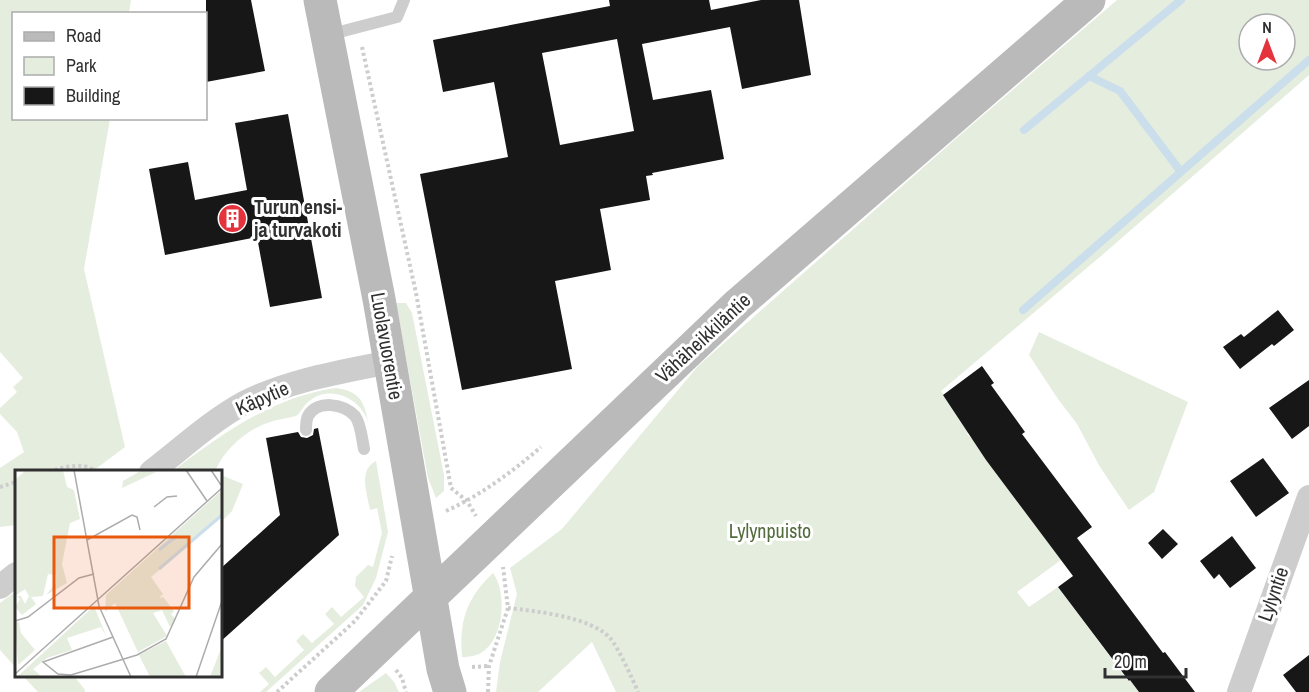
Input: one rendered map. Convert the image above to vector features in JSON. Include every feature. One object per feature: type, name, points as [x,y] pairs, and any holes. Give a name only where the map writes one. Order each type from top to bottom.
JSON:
[{"type":"street","name":"Luolavuorentie","points":[[320,0],[390,362],[443,669],[450,692]]},
{"type":"street","name":"Vähäheikkiläntie","points":[[331,692],[737,305],[1089,0]]},
{"type":"street","name":"Käpytie","points":[[152,470],[224,416],[273,390],[306,380],[390,362]]},
{"type":"street","name":"Lylyntie","points":[[1239,692],[1309,497]]},
{"type":"street","points":[[0,587],[15,575]]},
{"type":"lane","points":[[327,35],[397,18],[404,0]]},
{"type":"lane","points":[[306,430],[306,418],[314,409],[329,405],[343,408],[357,420],[364,449]]},
{"type":"path","points":[[358,28],[416,292],[451,488],[467,501],[504,569],[508,608],[489,666],[488,692]]},
{"type":"path","points":[[54,470],[73,466],[95,470]]},
{"type":"path","points":[[0,487],[15,482]]},
{"type":"path","points":[[508,608],[542,612],[587,624],[609,638],[638,692]]},
{"type":"green space","points":[[0,0],[131,0],[129,12],[12,12],[12,120],[110,120],[84,269],[125,447],[94,470],[15,470],[15,525],[0,527],[0,468],[24,452],[17,432],[0,414],[0,408],[17,392],[13,387],[23,378],[0,352]]},
{"type":"green space","name":"Lylynpuisto","points":[[1117,0],[1309,0],[1309,75],[1101,256],[941,391],[969,432],[967,434],[971,438],[974,436],[986,460],[1061,560],[1017,592],[1029,607],[1058,587],[1128,681],[1130,680],[1139,692],[616,692],[592,642],[538,692],[496,692],[500,662],[517,594],[510,568],[562,529],[698,366]]},
{"type":"green space","points":[[396,303],[406,303],[412,313],[444,475],[444,491],[436,498],[428,478]]},
{"type":"green space","points":[[1039,332],[1188,402],[1154,492],[1129,510],[1100,467],[1077,424],[1029,355]]},
{"type":"green space","points":[[336,388],[350,391],[362,402],[368,421],[358,405],[351,400],[334,394],[325,394],[308,402],[296,416],[263,424],[246,434],[225,454],[216,470],[174,470],[249,419],[269,408]]},
{"type":"green space","points":[[376,461],[388,532],[376,578],[363,605],[266,692],[260,692],[269,684],[259,673],[266,667],[275,677],[304,650],[296,641],[303,634],[312,643],[334,624],[325,614],[332,607],[341,617],[364,597],[355,586],[356,577],[368,565],[373,567],[382,533],[377,508],[370,510],[365,482],[367,470]]},
{"type":"green space","points":[[222,475],[243,484],[232,511],[222,521]]},
{"type":"green space","points":[[493,573],[502,601],[500,624],[485,650],[474,656],[462,657],[462,632],[467,610],[477,591]]},
{"type":"green space","points":[[15,592],[15,667],[0,650],[0,603]]},
{"type":"green space","points":[[386,673],[399,692],[359,692]]},
{"type":"green space","points":[[24,677],[75,677],[85,690],[85,692],[38,692]]},
{"type":"building","points":[[206,0],[251,0],[265,71],[207,82]]},
{"type":"building","points":[[609,0],[709,0],[711,10],[761,0],[799,0],[811,75],[742,89],[730,27],[642,44],[653,100],[711,90],[724,159],[652,173],[653,175],[646,176],[650,200],[600,209],[611,270],[555,281],[572,369],[462,390],[420,174],[508,157],[494,82],[443,92],[433,40],[610,6]],"holes":[[[617,39],[634,131],[560,145],[542,53]]]},
{"type":"building","name":"Turun ensi- ja turvakoti","points":[[288,114],[322,298],[270,307],[257,237],[165,255],[149,169],[188,162],[195,200],[247,190],[235,123]]},
{"type":"building","points":[[1278,310],[1294,330],[1240,369],[1223,347],[1241,334],[1244,337]]},
{"type":"building","points":[[982,366],[994,383],[991,385],[1025,432],[1022,434],[1092,527],[1077,538],[1195,692],[1139,692],[1058,587],[1073,576],[986,460],[943,395]]},
{"type":"building","points":[[1309,380],[1309,426],[1292,439],[1269,408]]},
{"type":"building","points":[[318,428],[339,535],[222,640],[222,567],[280,515],[266,438],[298,432],[301,437],[307,438],[313,435],[314,429]]},
{"type":"building","points":[[1263,458],[1289,493],[1256,517],[1230,481]]},
{"type":"building","points":[[1163,529],[1178,544],[1162,559],[1148,543]]},
{"type":"building","points":[[1232,536],[1256,568],[1230,588],[1219,574],[1214,579],[1200,561]]},
{"type":"building","points":[[1309,655],[1309,692],[1296,692],[1283,675]]},
{"type":"waterway","points":[[1024,130],[1181,0]]},
{"type":"waterway","points":[[1023,310],[1309,60]]},
{"type":"waterway","points":[[1089,76],[1120,91],[1181,172]]},
{"type":"place","name":"Turun ensi- ja turvakoti","points":[[233,218]]}]
